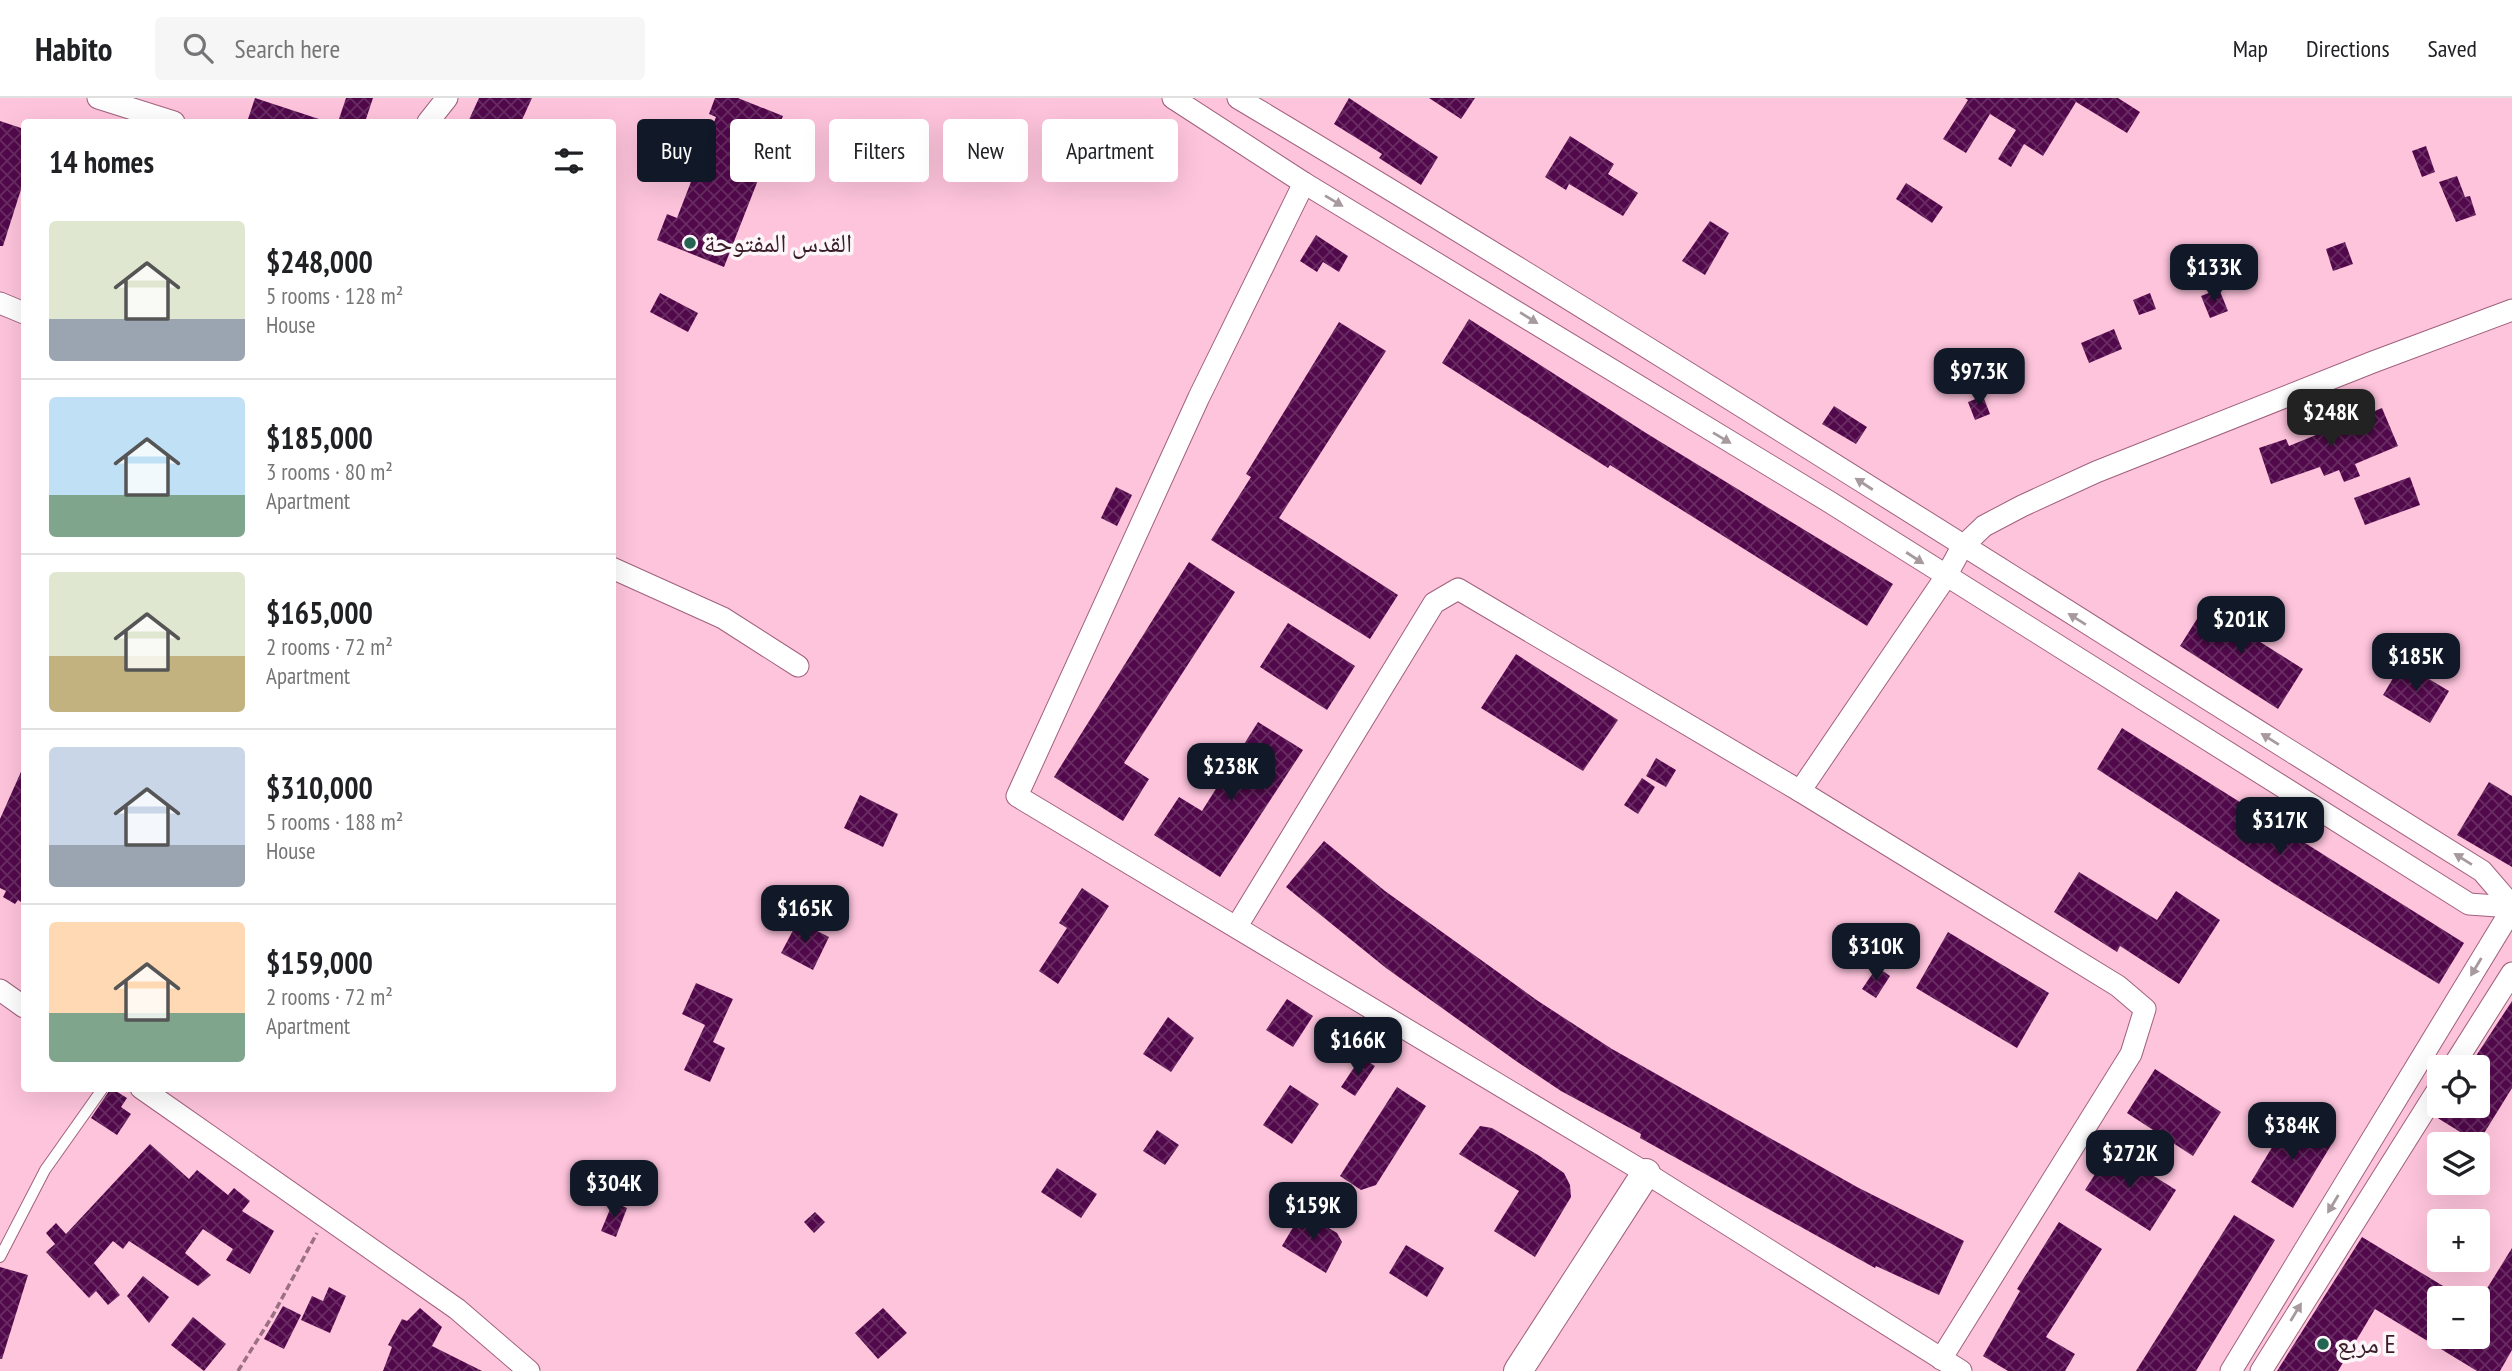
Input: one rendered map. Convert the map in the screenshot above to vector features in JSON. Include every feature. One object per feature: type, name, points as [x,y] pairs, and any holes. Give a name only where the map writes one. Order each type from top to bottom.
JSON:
[{"type":"street","points":[[98,98],[164,119]]},
{"type":"street","points":[[430,119],[447,98]]},
{"type":"street","points":[[1173,98],[1304,183],[1828,501],[1945,578],[2469,904],[2512,908]]},
{"type":"street","points":[[1238,98],[1735,400],[1962,547],[2482,871],[2512,908]]},
{"type":"street","points":[[1304,183],[1199,397],[1017,796],[1646,1173],[1961,1371]]},
{"type":"street","points":[[0,303],[21,312]]},
{"type":"street","points":[[1800,792],[1945,578],[1962,547],[1984,526],[2096,472],[2512,310]]},
{"type":"street","points":[[616,570],[723,618],[798,666]]},
{"type":"street","points":[[1237,926],[1434,603],[1458,589],[1800,792],[2118,986],[2145,1009],[2131,1054],[1941,1359]]},
{"type":"street","points":[[2231,1371],[2512,908]]},
{"type":"street","points":[[2460,1055],[2512,973]]},
{"type":"street","points":[[0,990],[21,1005]]},
{"type":"street","points":[[147,1092],[457,1309],[529,1371]]},
{"type":"street","points":[[2261,1371],[2427,1107]]},
{"type":"street","points":[[1518,1371],[1646,1173]]},
{"type":"lane","points":[[0,1257],[45,1170],[100,1092]]},
{"type":"path","points":[[238,1371],[273,1315],[326,1216]]},
{"type":"building","points":[[255,98],[319,119],[248,119]]},
{"type":"building","points":[[346,98],[373,98],[366,119],[339,119]]},
{"type":"building","points":[[479,98],[532,98],[522,119],[469,119]]},
{"type":"building","points":[[715,98],[738,98],[783,116],[782,119],[730,119],[730,182],[757,182],[724,267],[657,240],[667,214],[677,218],[691,182],[716,182],[716,117],[709,114]]},
{"type":"building","points":[[1349,98],[1438,157],[1421,185],[1379,158],[1382,154],[1334,124]]},
{"type":"building","points":[[1429,98],[1475,98],[1461,119]]},
{"type":"building","points":[[1965,98],[2118,98],[2140,112],[2127,133],[2076,102],[2043,156],[2024,144],[2011,167],[1998,159],[2016,130],[1990,114],[1966,153],[1943,139],[1968,100]]},
{"type":"building","points":[[0,121],[21,128],[21,189],[3,246],[0,246]]},
{"type":"building","points":[[1570,136],[1614,164],[1608,174],[1638,193],[1623,216],[1569,184],[1566,190],[1545,177]]},
{"type":"building","points":[[2426,146],[2435,172],[2422,177],[2412,151]]},
{"type":"building","points":[[2457,176],[2465,197],[2470,196],[2476,215],[2456,222],[2439,182]]},
{"type":"building","points":[[1906,183],[1943,207],[1932,223],[1896,199]]},
{"type":"building","points":[[1710,221],[1729,233],[1705,275],[1682,261]]},
{"type":"building","points":[[1316,235],[1348,256],[1339,272],[1323,262],[1317,272],[1300,261]]},
{"type":"building","points":[[2345,242],[2353,264],[2333,271],[2326,249]]},
{"type":"building","points":[[2219,289],[2228,311],[2210,318],[2201,296]]},
{"type":"building","points":[[660,293],[698,313],[688,332],[650,312]]},
{"type":"building","points":[[2150,293],[2156,309],[2139,315],[2133,300]]},
{"type":"building","points":[[1469,319],[1646,433],[1893,584],[1867,626],[1442,363]]},
{"type":"building","points":[[1339,322],[1386,351],[1279,518],[1398,595],[1370,639],[1211,540],[1251,477],[1246,474]]},
{"type":"building","points":[[2114,329],[2122,349],[2089,363],[2081,343]]},
{"type":"building","points":[[1983,396],[1990,414],[1975,420],[1968,402]]},
{"type":"building","points":[[1834,406],[1867,427],[1856,444],[1822,424]]},
{"type":"building","points":[[2382,408],[2398,446],[2355,464],[2360,476],[2344,482],[2339,470],[2324,476],[2320,467],[2271,484],[2259,448],[2286,439],[2289,446]]},
{"type":"building","points":[[2410,477],[2420,505],[2365,525],[2354,498]]},
{"type":"building","points":[[1116,487],[1132,495],[1117,526],[1101,518]]},
{"type":"building","points":[[1189,562],[1235,592],[1124,763],[1149,779],[1123,821],[1054,777]]},
{"type":"building","points":[[2207,603],[2248,629],[2246,633],[2303,669],[2278,709],[2180,646]]},
{"type":"building","points":[[1288,623],[1355,666],[1327,710],[1260,667]]},
{"type":"building","points":[[1516,654],[1618,720],[1583,771],[1481,708]]},
{"type":"building","points":[[2402,663],[2449,691],[2430,723],[2383,695]]},
{"type":"building","points":[[1258,722],[1303,750],[1220,877],[1154,835],[1179,797],[1202,811]]},
{"type":"building","points":[[2122,728],[2464,943],[2439,984],[2275,884],[2097,769]]},
{"type":"building","points":[[1656,758],[1676,770],[1666,787],[1646,776]]},
{"type":"building","points":[[21,772],[21,902],[18,900],[15,904],[3,897],[6,891],[0,888],[0,819]]},
{"type":"building","points":[[1642,778],[1655,787],[1638,814],[1624,805]]},
{"type":"building","points":[[2489,782],[2512,796],[2512,867],[2457,835]]},
{"type":"building","points":[[860,795],[898,814],[883,847],[844,828]]},
{"type":"building","points":[[1324,841],[1385,891],[1538,1001],[1612,1049],[1857,1187],[1964,1241],[1939,1295],[1876,1266],[1875,1268],[1640,1138],[1641,1134],[1561,1091],[1516,1061],[1386,968],[1286,887]]},
{"type":"building","points":[[2079,872],[2157,920],[2176,891],[2220,920],[2179,984],[2120,946],[2117,952],[2054,912]]},
{"type":"building","points":[[1082,888],[1109,906],[1058,984],[1039,971],[1067,928],[1059,923]]},
{"type":"building","points":[[798,921],[829,937],[813,970],[781,953]]},
{"type":"building","points":[[1948,932],[2049,993],[2017,1048],[1916,988]]},
{"type":"building","points":[[1877,967],[1890,976],[1876,998],[1862,989]]},
{"type":"building","points":[[696,983],[733,999],[713,1042],[725,1048],[710,1082],[684,1070],[705,1025],[682,1014]]},
{"type":"building","points":[[1287,999],[1313,1016],[1293,1047],[1266,1030]]},
{"type":"building","points":[[2512,1001],[2512,1088],[2485,1132],[2460,1132],[2438,1118],[2490,1118],[2490,1055],[2477,1055]]},
{"type":"building","points":[[1168,1017],[1194,1038],[1171,1072],[1143,1054]]},
{"type":"building","points":[[1361,1057],[1375,1066],[1355,1096],[1341,1087]]},
{"type":"building","points":[[2155,1069],[2221,1112],[2193,1156],[2127,1113]]},
{"type":"building","points":[[1290,1085],[1319,1104],[1292,1144],[1263,1125]]},
{"type":"building","points":[[1397,1087],[1426,1106],[1376,1185],[1361,1190],[1340,1176]]},
{"type":"building","points":[[108,1092],[117,1092],[127,1098],[121,1107],[131,1114],[117,1135],[91,1118]]},
{"type":"building","points":[[2291,1116],[2333,1142],[2293,1208],[2251,1182]]},
{"type":"building","points":[[1480,1126],[1492,1128],[1538,1155],[1564,1173],[1570,1185],[1571,1197],[1535,1257],[1494,1231],[1519,1191],[1459,1154]]},
{"type":"building","points":[[1157,1130],[1179,1145],[1165,1165],[1143,1151]]},
{"type":"building","points":[[150,1144],[189,1179],[197,1170],[228,1195],[234,1188],[250,1201],[242,1211],[274,1231],[250,1274],[226,1260],[233,1249],[203,1229],[185,1253],[211,1275],[198,1286],[129,1241],[123,1249],[113,1241],[94,1263],[120,1295],[108,1305],[96,1291],[89,1298],[46,1252],[55,1244],[46,1233],[56,1223],[66,1234]]},
{"type":"building","points":[[2111,1149],[2176,1190],[2150,1231],[2085,1190]]},
{"type":"building","points":[[1057,1168],[1097,1194],[1081,1218],[1041,1192]]},
{"type":"building","points":[[613,1202],[627,1208],[616,1237],[601,1231]]},
{"type":"building","points":[[815,1212],[825,1222],[814,1233],[804,1222]]},
{"type":"building","points":[[1302,1212],[1337,1233],[1342,1242],[1326,1273],[1282,1246]]},
{"type":"building","points":[[2234,1215],[2275,1240],[2196,1371],[2136,1371]]},
{"type":"building","points":[[2059,1222],[2102,1249],[2046,1337],[2075,1354],[2065,1371],[2008,1371],[1983,1356],[2020,1291],[2017,1289]]},
{"type":"building","points":[[2362,1237],[2443,1286],[2427,1286],[2427,1341],[2375,1309],[2338,1371],[2277,1371]]},
{"type":"building","points":[[1406,1245],[1444,1268],[1427,1297],[1389,1273]]},
{"type":"building","points":[[2512,1248],[2512,1350],[2500,1371],[2477,1371],[2441,1349],[2490,1349],[2489,1286]]},
{"type":"building","points":[[0,1267],[28,1275],[2,1359],[0,1359]]},
{"type":"building","points":[[143,1276],[169,1297],[149,1323],[127,1296]]},
{"type":"building","points":[[329,1287],[346,1296],[330,1333],[301,1320],[312,1296],[323,1301]]},
{"type":"building","points":[[283,1306],[301,1315],[284,1349],[264,1339]]},
{"type":"building","points":[[420,1308],[442,1327],[432,1346],[482,1371],[383,1371],[392,1347],[388,1345],[402,1319],[407,1321]]},
{"type":"building","points":[[883,1308],[907,1333],[878,1359],[855,1333]]},
{"type":"building","points":[[193,1317],[226,1344],[204,1371],[171,1345]]},
{"type":"place","name":"القدس المفتوحة","points":[[690,243]]},
{"type":"place","name":"مربع E","points":[[2323,1344]]}]
